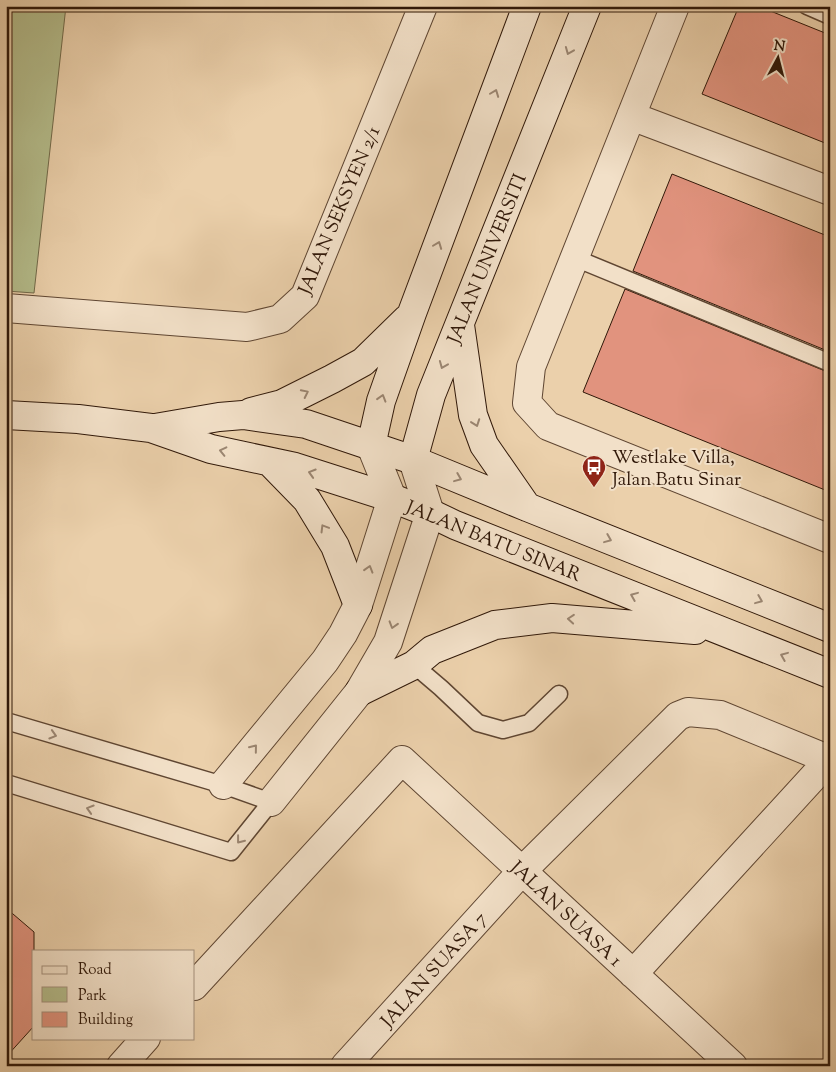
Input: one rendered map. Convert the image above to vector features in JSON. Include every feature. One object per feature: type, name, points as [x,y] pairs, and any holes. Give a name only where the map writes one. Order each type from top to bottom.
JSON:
[{"type":"street","name":"JALAN SEKSYEN 2/1","points":[[6,308],[247,327],[280,319],[305,296],[423,6]]},
{"type":"street","points":[[223,786],[325,661],[343,634],[358,604],[392,498],[371,446],[381,402],[412,313],[528,6]]},
{"type":"street","name":"JALAN UNIVERSITI","points":[[412,460],[431,395],[587,6]]},
{"type":"street","points":[[674,6],[531,367],[527,403],[548,426],[830,539]]},
{"type":"street","points":[[631,116],[830,191]]},
{"type":"street","points":[[243,415],[282,404],[364,362],[412,313]]},
{"type":"street","points":[[460,324],[473,415],[481,438],[527,507]]},
{"type":"street","name":"JALAN BATU SINAR","points":[[6,415],[78,419],[151,428],[212,449],[295,467],[430,512],[455,525],[830,674]]},
{"type":"street","name":"JALAN BATU SINAR","points":[[151,428],[243,415],[306,424],[412,460],[830,628]]},
{"type":"street","points":[[270,802],[359,692],[388,642],[430,512],[412,460]]},
{"type":"street","points":[[270,462],[307,500],[335,546],[358,604]]},
{"type":"street","points":[[359,692],[414,665],[432,650],[495,626],[552,618],[724,632]]},
{"type":"street","name":"JALAN SUASA 7","points":[[345,1066],[521,872],[678,716],[688,712],[720,715],[829,760]]},
{"type":"street","name":"JALAN SUASA 1","points":[[195,985],[402,760],[732,1066]]},
{"type":"street","points":[[633,974],[829,760]]},
{"type":"street","points":[[121,1066],[144,1040]]},
{"type":"lane","points":[[807,6],[830,16]]},
{"type":"lane","points":[[574,258],[830,363]]},
{"type":"lane","points":[[414,665],[478,723],[503,730],[529,723],[559,694]]},
{"type":"lane","points":[[6,721],[223,786],[270,802],[231,852],[6,783]]},
{"type":"green space","points":[[6,6],[66,6],[34,293],[6,291]]},
{"type":"building","points":[[739,6],[758,6],[830,35],[830,145],[702,94]]},
{"type":"building","points":[[672,174],[830,237],[830,352],[633,271]]},
{"type":"building","points":[[625,289],[830,373],[830,492],[583,392]]},
{"type":"building","points":[[6,908],[34,932],[34,950],[32,950],[32,1028],[6,1057]]},
{"type":"place","name":"Westlake Villa, Jalan Batu Sinar","points":[[594,488]]}]
